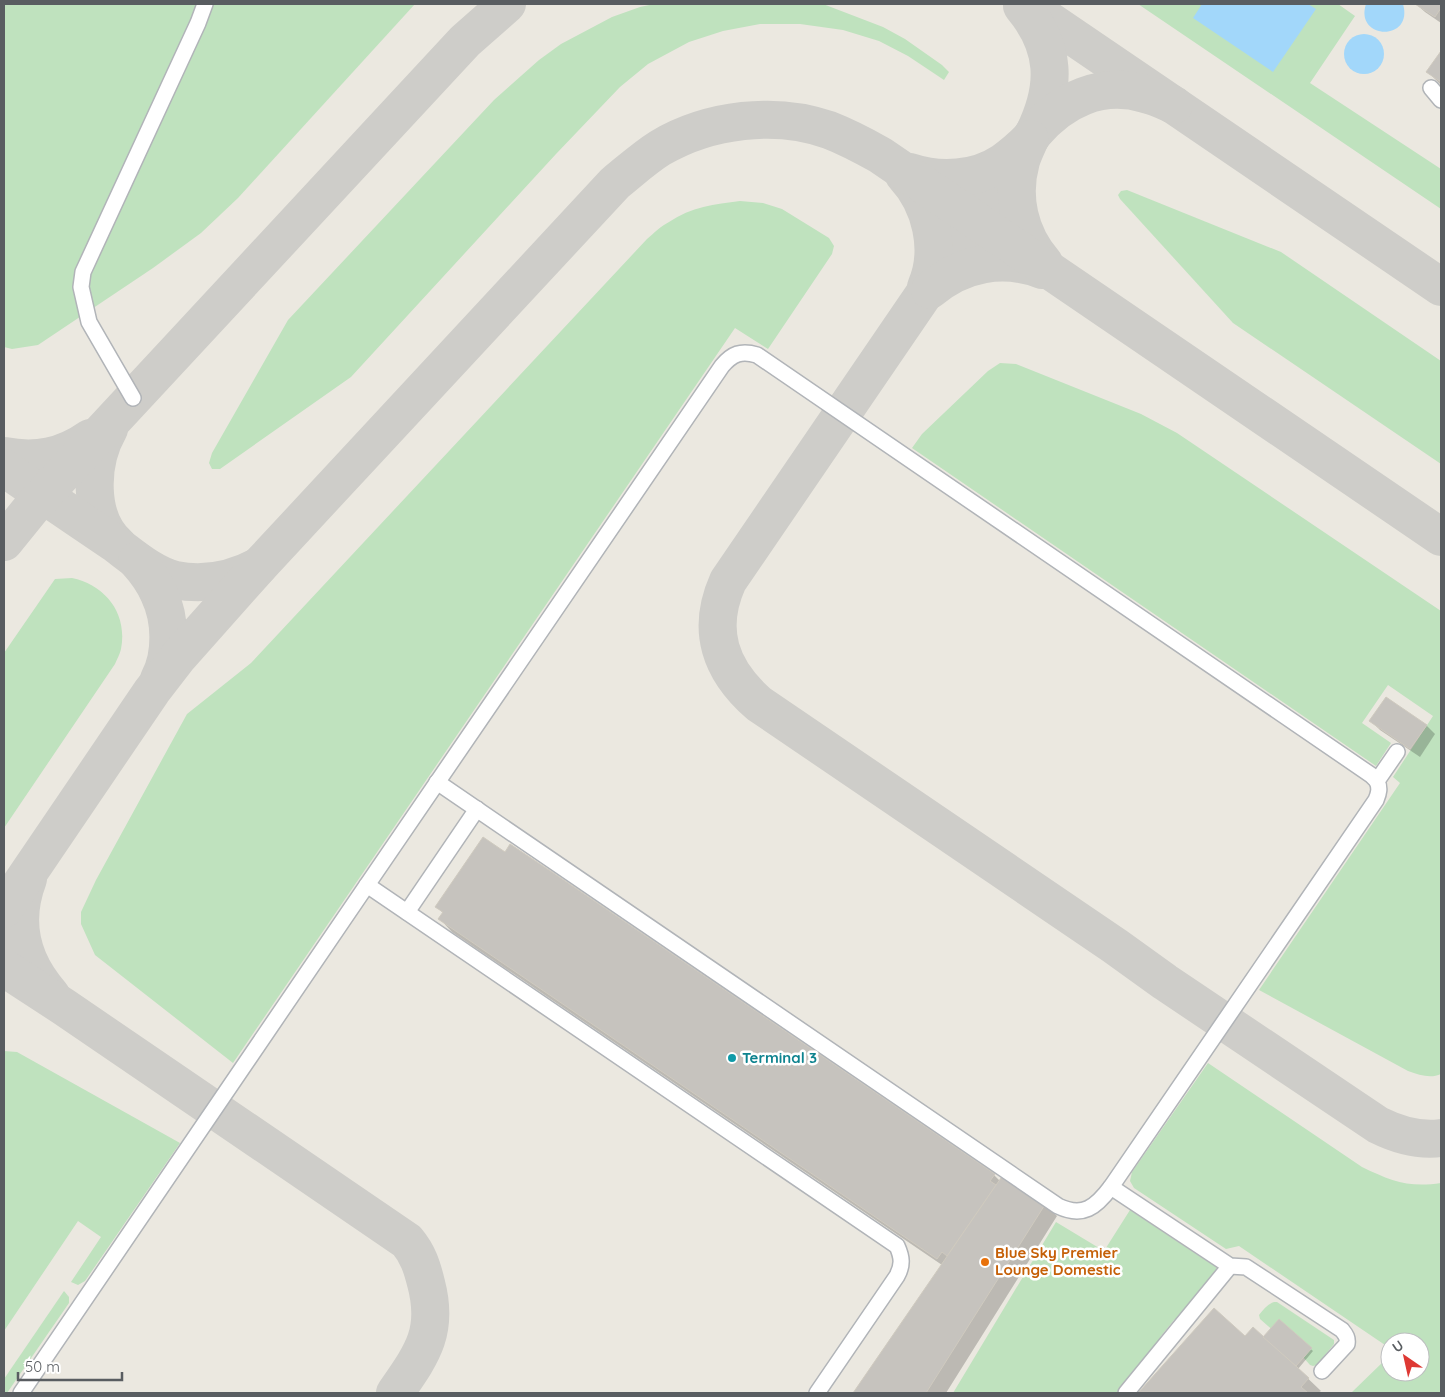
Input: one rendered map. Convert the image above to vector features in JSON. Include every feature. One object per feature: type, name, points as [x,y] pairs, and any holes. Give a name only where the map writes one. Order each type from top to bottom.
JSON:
[{"type":"lane","points":[[133,398],[89,322],[81,287],[83,272],[198,23],[205,4]]},
{"type":"lane","points":[[1431,88],[1441,100]]},
{"type":"lane","points":[[21,1393],[437,782],[722,366],[729,358],[738,354],[748,352],[757,355],[1363,770],[1376,781],[1379,786],[1379,793],[1111,1187],[1097,1204],[1087,1210],[1076,1211],[1058,1206],[437,782]]},
{"type":"lane","points":[[1376,781],[1397,752]]},
{"type":"lane","points":[[407,912],[477,809]]},
{"type":"lane","points":[[367,885],[897,1246],[901,1254],[901,1269],[817,1393]]},
{"type":"lane","points":[[1111,1187],[1230,1266],[1246,1267],[1346,1334],[1346,1344],[1322,1372]]},
{"type":"lane","points":[[1126,1393],[1230,1266]]},
{"type":"green space","points":[[4,4],[415,4],[238,198],[201,233],[153,268],[38,345],[12,349],[4,347]]},
{"type":"green space","points":[[654,4],[823,4],[883,27],[905,39],[949,72],[944,80],[908,56],[879,41],[843,30],[800,24],[760,24],[723,31],[689,42],[648,64],[620,87],[556,154],[351,377],[220,469],[212,469],[209,463],[212,453],[288,320],[494,100],[539,60],[561,44],[612,17]]},
{"type":"green space","points":[[1138,4],[1338,4],[1355,16],[1310,83],[1441,169],[1441,209]]},
{"type":"green space","points":[[1127,190],[1281,252],[1441,361],[1441,464],[1233,323],[1120,199],[1118,195],[1121,191]]},
{"type":"green space","points":[[740,201],[763,203],[782,209],[829,238],[834,246],[832,254],[768,349],[735,328],[233,1063],[95,955],[81,924],[81,912],[96,880],[187,714],[251,663],[647,239],[663,226],[686,213],[712,205]]},
{"type":"green space","points":[[1000,363],[1016,364],[1141,414],[1177,433],[1441,611],[1441,1074],[1429,1076],[1408,1071],[1259,990],[1400,783],[1393,777],[1433,716],[1388,685],[1362,723],[1391,743],[1376,766],[912,448],[922,434],[988,371]]},
{"type":"green space","points":[[72,578],[95,587],[112,603],[121,624],[121,651],[115,664],[4,828],[4,653],[55,579]]},
{"type":"green space","points":[[4,1051],[17,1052],[180,1143],[85,1281],[78,1285],[71,1282],[101,1237],[78,1221],[4,1331]]},
{"type":"green space","points":[[1208,1063],[1362,1167],[1400,1182],[1419,1185],[1441,1183],[1441,1393],[1351,1393],[1380,1365],[1380,1382],[1430,1382],[1430,1332],[1380,1332],[1380,1342],[1239,1246],[1226,1249],[1134,1188],[1130,1181],[1132,1172]]},
{"type":"green space","points":[[1130,1210],[1216,1267],[1217,1271],[1183,1316],[1174,1320],[1161,1336],[1157,1348],[1120,1393],[953,1393],[1056,1222],[1104,1251]]},
{"type":"green space","points":[[64,1291],[69,1297],[69,1303],[7,1393],[4,1393],[4,1379]]},
{"type":"green space","points":[[1274,1302],[1277,1302],[1334,1340],[1334,1344],[1317,1365],[1310,1365],[1260,1319],[1259,1315]]},
{"type":"water","points":[[1202,4],[1308,4],[1316,9],[1273,72],[1193,18]]},
{"type":"water","points":[[1366,4],[1403,4],[1404,16],[1400,25],[1393,30],[1384,32],[1375,30],[1368,25],[1365,16]]},
{"type":"water","points":[[1368,34],[1375,37],[1381,43],[1384,54],[1383,62],[1375,71],[1368,74],[1360,74],[1353,71],[1345,62],[1344,50],[1347,43],[1356,35]]},
{"type":"building","points":[[1415,4],[1441,4],[1441,8],[1435,17]]},
{"type":"building","points":[[1441,51],[1441,82],[1426,72]]},
{"type":"building","points":[[1386,697],[1427,725],[1410,749],[1369,721]]},
{"type":"building","name":"Terminal 3","points":[[483,837],[505,852],[510,844],[995,1174],[990,1181],[996,1185],[947,1256],[942,1252],[937,1259],[438,919],[443,912],[435,907]]},
{"type":"building","points":[[1003,1175],[1046,1203],[926,1393],[853,1393]]},
{"type":"building","points":[[1214,1308],[1245,1336],[1253,1327],[1309,1378],[1301,1387],[1308,1393],[1139,1392]]},
{"type":"building","points":[[1279,1319],[1312,1348],[1296,1366],[1263,1337]]},
{"type":"taxiway","points":[[4,542],[34,505],[465,41],[507,4]]},
{"type":"taxiway","points":[[1025,4],[1441,287]]},
{"type":"taxiway","points":[[1022,6],[1033,21],[1041,37],[1047,52],[1049,67],[1047,99],[1034,133]]},
{"type":"taxiway","points":[[1174,105],[1152,96],[1129,91],[1113,90],[1098,92],[1084,96],[1057,111],[1034,133],[728,581],[721,599],[718,616],[721,648],[726,663],[735,677],[759,704],[1165,982],[1378,1125],[1408,1136],[1424,1139],[1441,1138]]},
{"type":"taxiway","points":[[4,909],[152,691],[179,656],[260,565],[615,183],[660,148],[700,130],[743,121],[765,120],[809,124],[836,133],[880,155],[1441,537]]},
{"type":"taxiway","points":[[910,172],[945,178],[958,178],[981,173],[1003,162],[1030,139],[1022,158],[1018,175],[1017,201],[1019,215],[1028,240],[1044,263]]},
{"type":"taxiway","points":[[904,175],[921,200],[931,228],[933,258],[931,273],[926,287]]},
{"type":"taxiway","points":[[930,290],[956,273],[983,264],[1013,263],[1042,270]]},
{"type":"taxiway","points":[[109,429],[98,457],[95,489],[101,520],[108,534],[118,545]]},
{"type":"taxiway","points":[[4,456],[38,458],[59,454],[90,438]]},
{"type":"taxiway","points":[[4,468],[158,574],[186,582],[208,582],[239,575],[259,566]]},
{"type":"taxiway","points":[[137,561],[155,585],[166,614],[168,648],[159,679]]},
{"type":"taxiway","points":[[28,879],[21,910],[22,940],[32,968],[51,995]]},
{"type":"taxiway","points":[[4,968],[407,1241],[417,1256],[426,1283],[430,1300],[429,1329],[426,1342],[420,1354],[395,1393]]},
{"type":"place","name":"Terminal 3","points":[[732,1058]]},
{"type":"place","name":"Blue Sky Premier Lounge Domestic","points":[[985,1262]]}]
